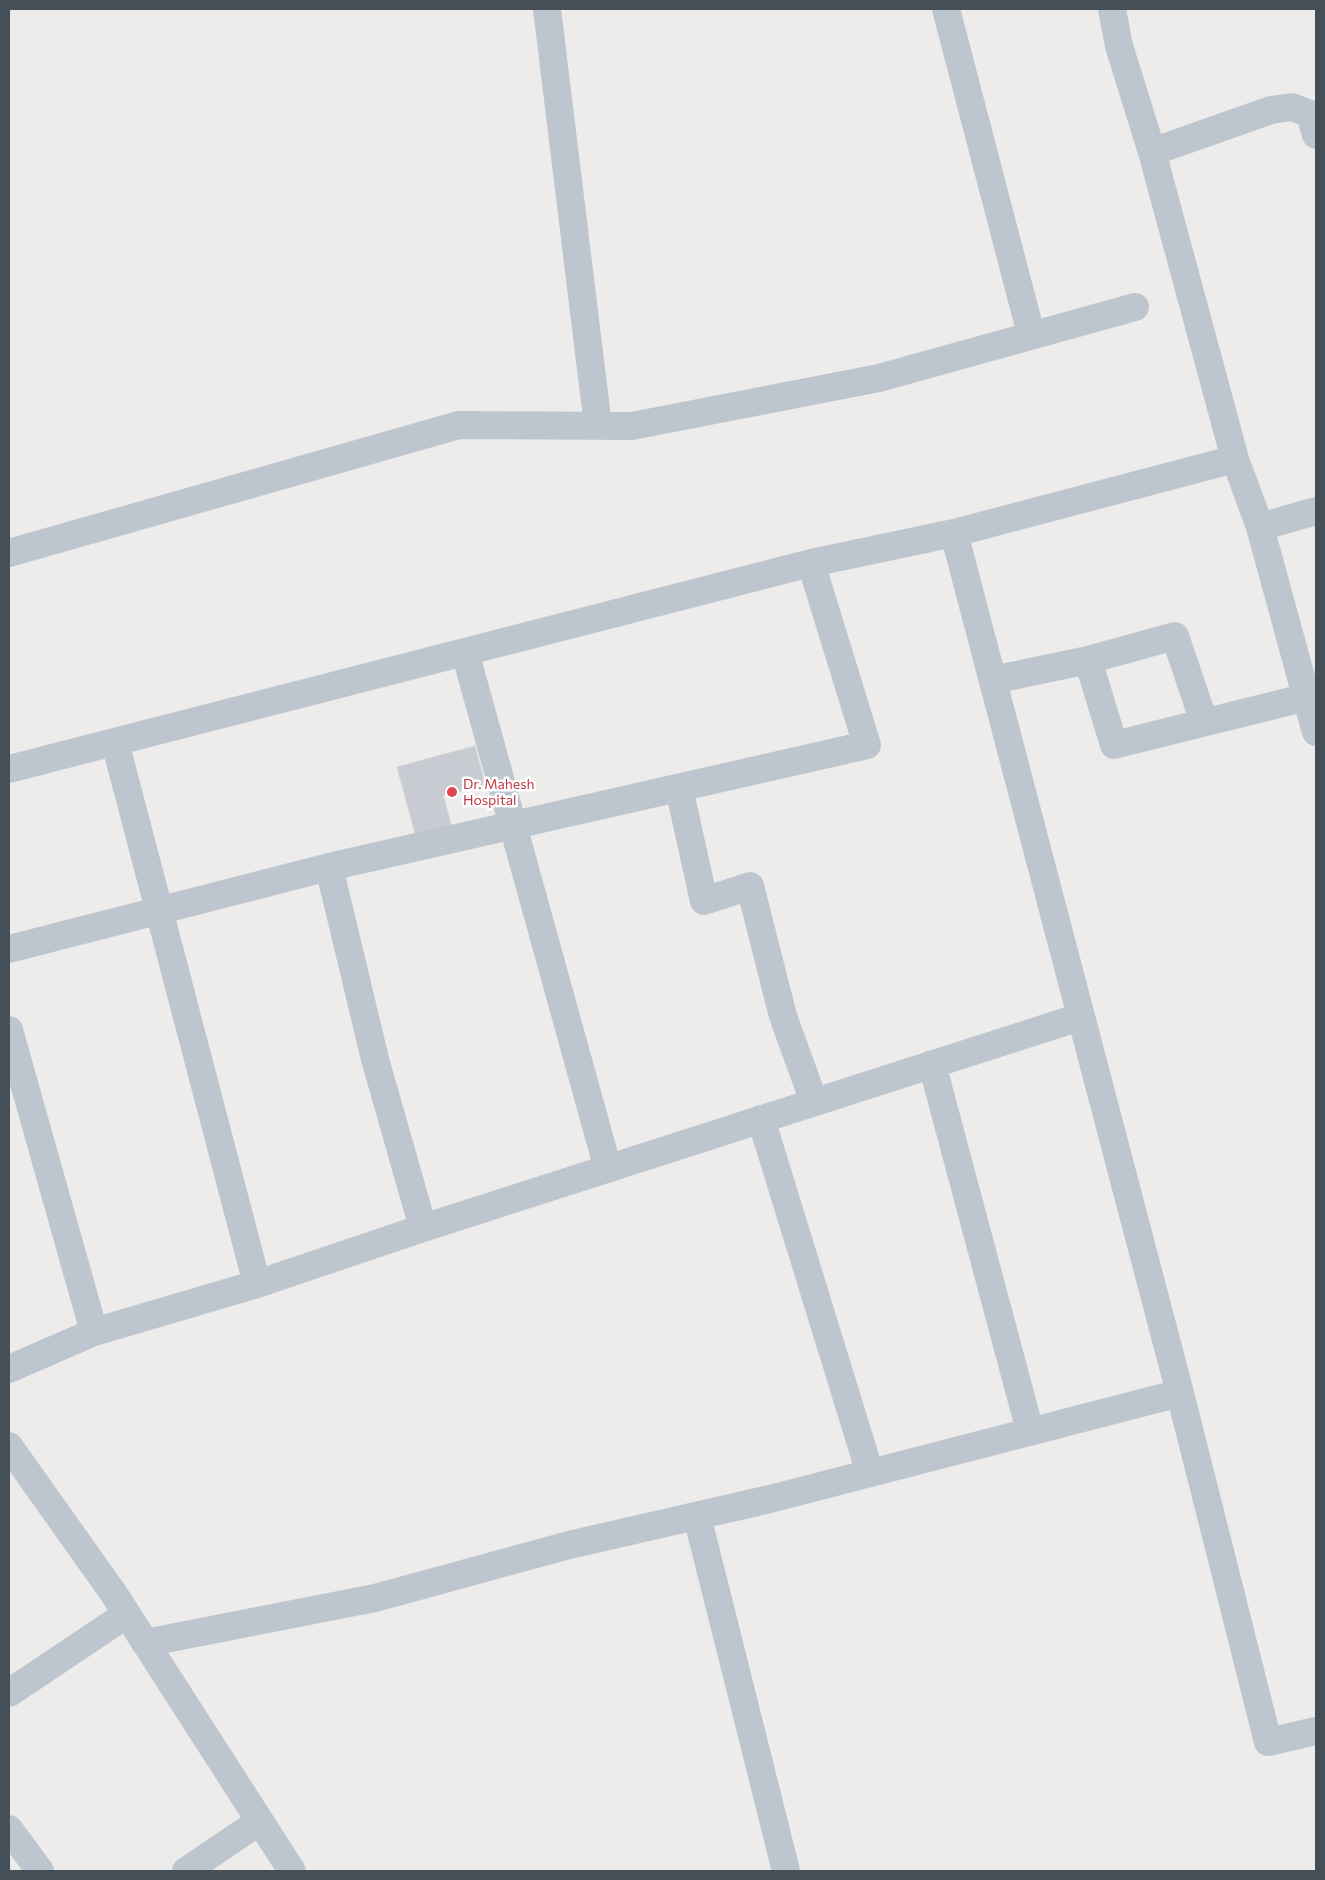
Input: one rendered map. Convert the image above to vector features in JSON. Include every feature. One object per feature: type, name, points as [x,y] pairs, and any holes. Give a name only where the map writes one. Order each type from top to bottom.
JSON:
[{"type":"street","points":[[546,9],[598,426]]},
{"type":"street","points":[[946,9],[1031,334]]},
{"type":"street","points":[[1112,9],[1120,46],[1152,152],[1235,459],[1260,527],[1316,732]]},
{"type":"street","points":[[1152,152],[1271,110],[1292,108],[1310,114],[1316,135]]},
{"type":"street","points":[[9,553],[459,425],[632,426],[879,378],[1031,334],[1135,307]]},
{"type":"street","points":[[9,769],[811,562],[954,533],[1235,459]]},
{"type":"street","points":[[1260,527],[1316,511]]},
{"type":"street","points":[[954,533],[1180,1393],[1268,1742],[1316,1731]]},
{"type":"street","points":[[9,949],[329,868],[867,745],[811,562]]},
{"type":"street","points":[[992,680],[1088,660],[1175,636],[1204,722]]},
{"type":"street","points":[[465,652],[608,1169]]},
{"type":"street","points":[[1088,660],[1114,745],[1307,696]]},
{"type":"street","points":[[115,742],[257,1284]]},
{"type":"street","points":[[679,788],[704,901],[750,886],[783,1016],[814,1102]]},
{"type":"street","points":[[329,868],[375,1059],[423,1228]]},
{"type":"street","points":[[9,1369],[94,1332],[257,1284],[423,1228],[1080,1017]]},
{"type":"street","points":[[9,1030],[94,1332]]},
{"type":"street","points":[[932,1064],[1030,1431]]},
{"type":"street","points":[[761,1119],[870,1473]]},
{"type":"street","points":[[145,1643],[375,1598],[569,1545],[697,1516],[870,1473],[1180,1393]]},
{"type":"street","points":[[9,1446],[127,1614],[292,1871]]},
{"type":"street","points":[[697,1516],[786,1871]]},
{"type":"street","points":[[9,1693],[127,1614]]},
{"type":"street","points":[[186,1871],[260,1821]]},
{"type":"street","points":[[9,1829],[40,1871]]},
{"type":"building","points":[[475,746],[485,785],[443,795],[453,831],[417,840],[397,767]]},
{"type":"place","name":"Dr. Mahesh Hospital","points":[[452,792]]}]
